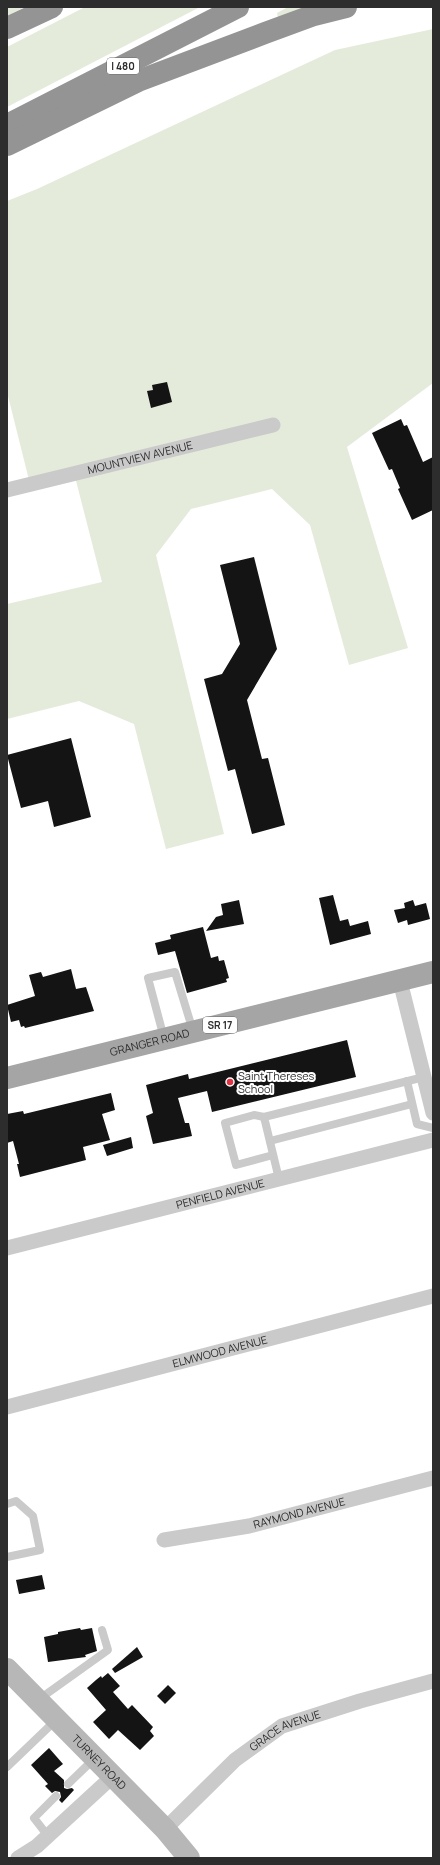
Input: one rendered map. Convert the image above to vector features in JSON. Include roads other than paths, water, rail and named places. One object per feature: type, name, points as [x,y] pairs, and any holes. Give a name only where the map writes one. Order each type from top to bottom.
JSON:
[{"type":"highway","points":[[7,16],[26,7]]},
{"type":"highway","points":[[7,28],[52,7]]},
{"type":"highway","points":[[7,145],[138,81],[314,15],[346,7]]},
{"type":"highway","name":"I 480","points":[[7,125],[234,8]]},
{"type":"main road","name":"GRANGER ROAD","points":[[7,1078],[433,972]]},
{"type":"main road","name":"TURNEY ROAD","points":[[7,1669],[94,1759],[165,1829],[189,1858]]},
{"type":"street","name":"MOUNTVIEW AVENUE","points":[[7,490],[273,425]]},
{"type":"street","points":[[400,981],[433,1113]]},
{"type":"street","name":"PENFIELD AVENUE","points":[[7,1248],[433,1140]]},
{"type":"street","name":"ELMWOOD AVENUE","points":[[7,1407],[433,1296]]},
{"type":"street","name":"RAYMOND AVENUE","points":[[164,1540],[249,1526],[433,1478]]},
{"type":"street","name":"GRACE AVENUE","points":[[165,1829],[235,1760],[282,1726],[360,1701],[433,1681]]},
{"type":"street","points":[[18,1858],[37,1846],[112,1777]]},
{"type":"lane","points":[[164,1039],[148,978],[175,972],[193,1032]]},
{"type":"lane","points":[[273,1155],[236,1165],[225,1123],[254,1115],[264,1117],[424,1077]]},
{"type":"lane","points":[[407,1081],[417,1124],[433,1128]]},
{"type":"lane","points":[[270,1141],[412,1104]]},
{"type":"lane","points":[[264,1117],[279,1179]]},
{"type":"lane","points":[[7,1504],[16,1502],[33,1516],[40,1550],[7,1557]]},
{"type":"lane","points":[[38,1700],[108,1650],[102,1630]]},
{"type":"lane","points":[[7,1767],[56,1720]]},
{"type":"lane","points":[[68,1784],[94,1759]]},
{"type":"lane","points":[[48,1836],[34,1818],[56,1796]]},
{"type":"place","name":"Saint Thereses School","points":[[230,1082]]}]
